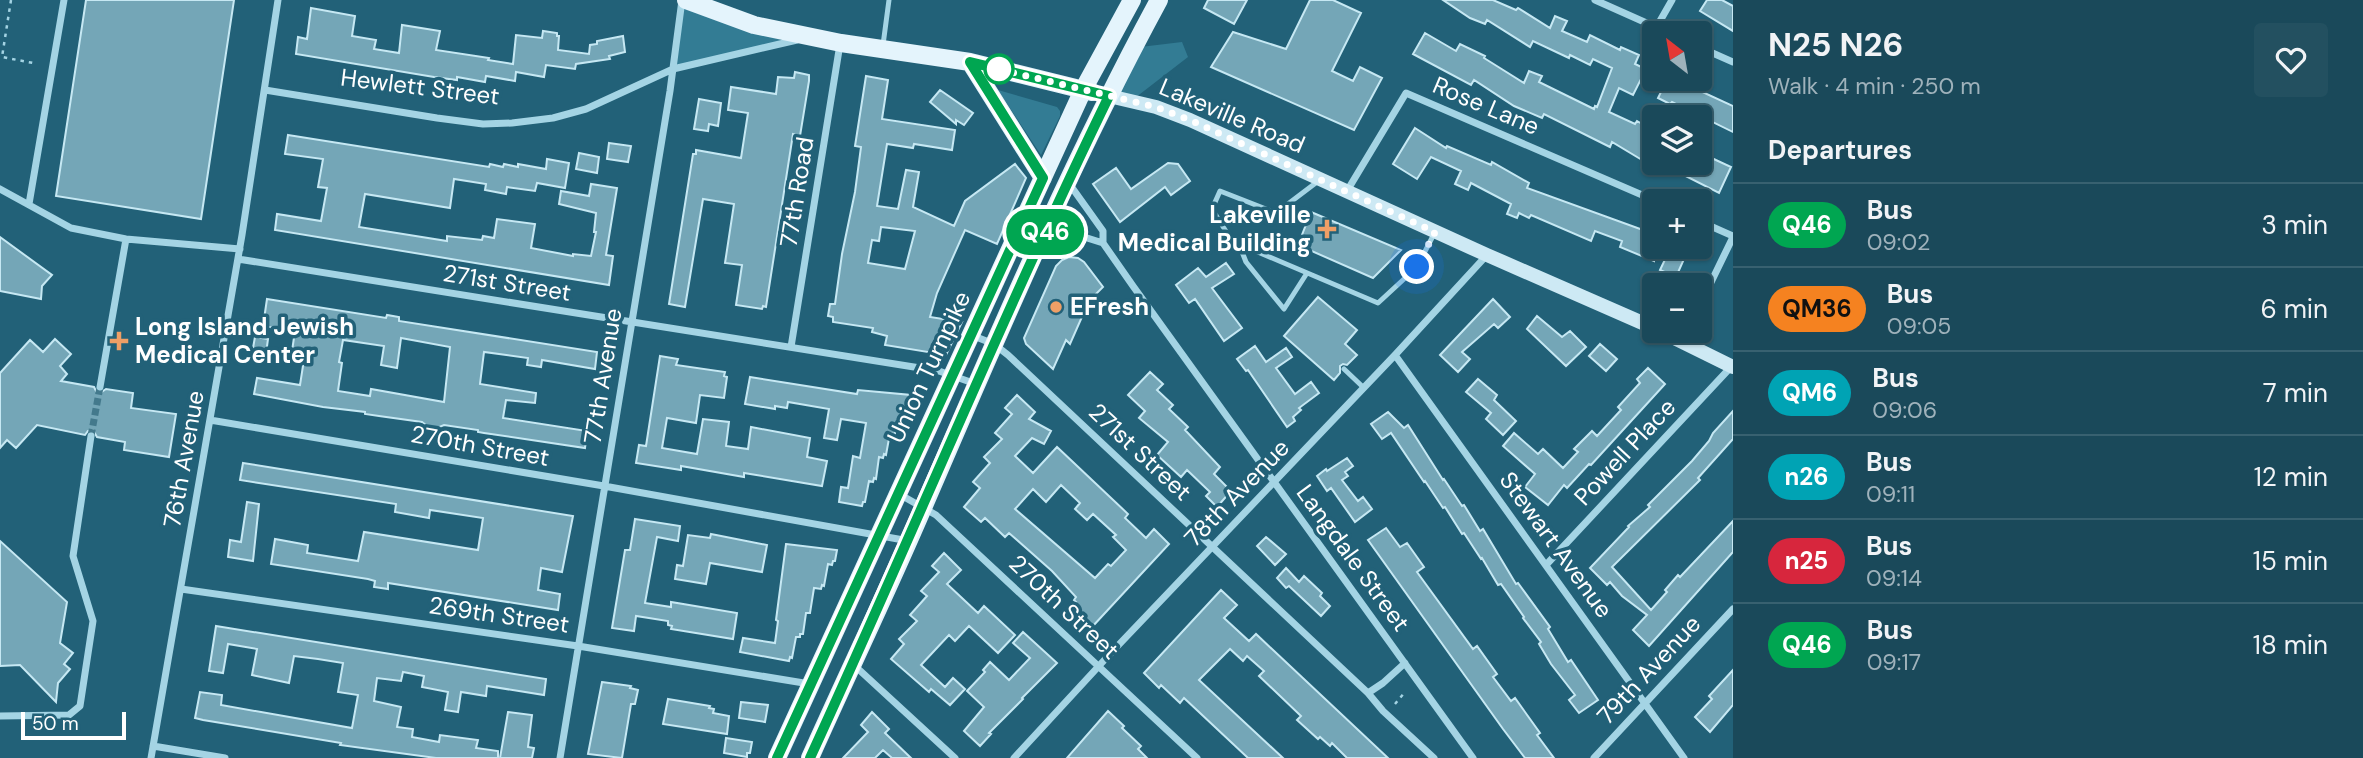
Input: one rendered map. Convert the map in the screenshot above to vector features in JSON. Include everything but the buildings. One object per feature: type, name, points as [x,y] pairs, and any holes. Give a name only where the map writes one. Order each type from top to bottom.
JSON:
[{"type":"main road","name":"Lakeville Road","points":[[684,0],[754,25],[841,43],[970,62],[1156,107],[1642,323]]},
{"type":"main road","name":"Union Turnpike","points":[[777,758],[1083,90],[1132,0]]},
{"type":"main road","name":"Union Turnpike","points":[[810,758],[1068,182],[1137,38],[1159,0]]},
{"type":"main road","points":[[970,62],[1043,178]]},
{"type":"main road","points":[[1696,343],[1732,366]]},
{"type":"street","points":[[29,204],[64,0]]},
{"type":"street","name":"76th Avenue","points":[[151,758],[240,249],[278,0]]},
{"type":"street","name":"77th Avenue","points":[[559,758],[684,0]]},
{"type":"street","points":[[1595,0],[1642,22]]},
{"type":"street","points":[[1660,21],[1672,0]]},
{"type":"street","name":"Hewlett Street","points":[[265,90],[437,118],[483,124],[512,123],[553,118],[586,109],[673,69],[808,37]]},
{"type":"street","name":"77th Road","points":[[791,347],[841,43]]},
{"type":"street","points":[[1712,53],[1733,62]]},
{"type":"street","name":"Rose Lane","points":[[1348,191],[1406,93],[1642,195]]},
{"type":"street","name":"Langdale Street","points":[[1068,182],[1102,231],[1103,243],[1473,758]]},
{"type":"street","points":[[0,189],[71,228],[125,239],[240,249]]},
{"type":"street","points":[[1712,227],[1733,237],[1712,280]]},
{"type":"street","points":[[1042,240],[1084,237],[1103,243]]},
{"type":"street","points":[[100,387],[125,239]]},
{"type":"street","name":"78th Avenue","points":[[1014,758],[1487,256]]},
{"type":"street","name":"271st Street","points":[[238,260],[791,347],[953,375],[976,384]]},
{"type":"street","name":"271st Street","points":[[971,335],[994,344],[1213,546],[1434,758]]},
{"type":"street","name":"Stewart Avenue","points":[[1395,355],[1684,758]]},
{"type":"street","name":"Powell Place","points":[[1546,565],[1732,366]]},
{"type":"street","name":"270th Street","points":[[210,420],[604,486],[909,541]]},
{"type":"street","points":[[0,716],[69,715],[80,706],[93,621],[73,556],[91,436]]},
{"type":"street","name":"270th Street","points":[[898,494],[924,506],[944,522],[1197,758]]},
{"type":"street","name":"269th Street","points":[[181,589],[578,646],[811,685]]},
{"type":"street","name":"79th Avenue","points":[[1594,758],[1733,609]]},
{"type":"street","points":[[853,663],[955,758]]},
{"type":"street","points":[[1368,693],[1405,663]]},
{"type":"street","points":[[153,746],[225,758]]},
{"type":"lane","points":[[882,50],[889,0]]},
{"type":"lane","points":[[1276,213],[1320,180]]},
{"type":"lane","points":[[1299,222],[1220,191],[1212,209],[1232,241],[1378,303],[1417,267],[1435,232]]},
{"type":"lane","points":[[1239,244],[1245,262],[1284,309],[1307,272]]},
{"type":"lane","points":[[1344,369],[1364,388]]},
{"type":"path","points":[[11,0],[2,57],[33,62]]},
{"type":"path","points":[[1395,704],[1405,692]]},
{"type":"shaded area","points":[[682,0],[808,37],[673,69]]},
{"type":"shaded area","points":[[1182,42],[1188,57],[1131,101],[1108,95],[1132,48]]},
{"type":"shaded area","points":[[998,90],[1057,107],[1060,111],[1041,155]]},
{"type":"tunnel","points":[[91,436],[100,387]]},
{"type":"bus line","name":"Q46","points":[[777,758],[1043,178],[970,62],[1109,96],[994,344],[909,541],[810,758]]},
{"type":"place","name":"Lakeville Medical Building","points":[[1327,229]]},
{"type":"place","name":"EFresh","points":[[1056,307]]},
{"type":"place","name":"Long Island Jewish Medical Center","points":[[119,341]]},
{"type":"route","points":[[999,69],[994,68],[1156,107],[1435,232],[1417,267]]}]
